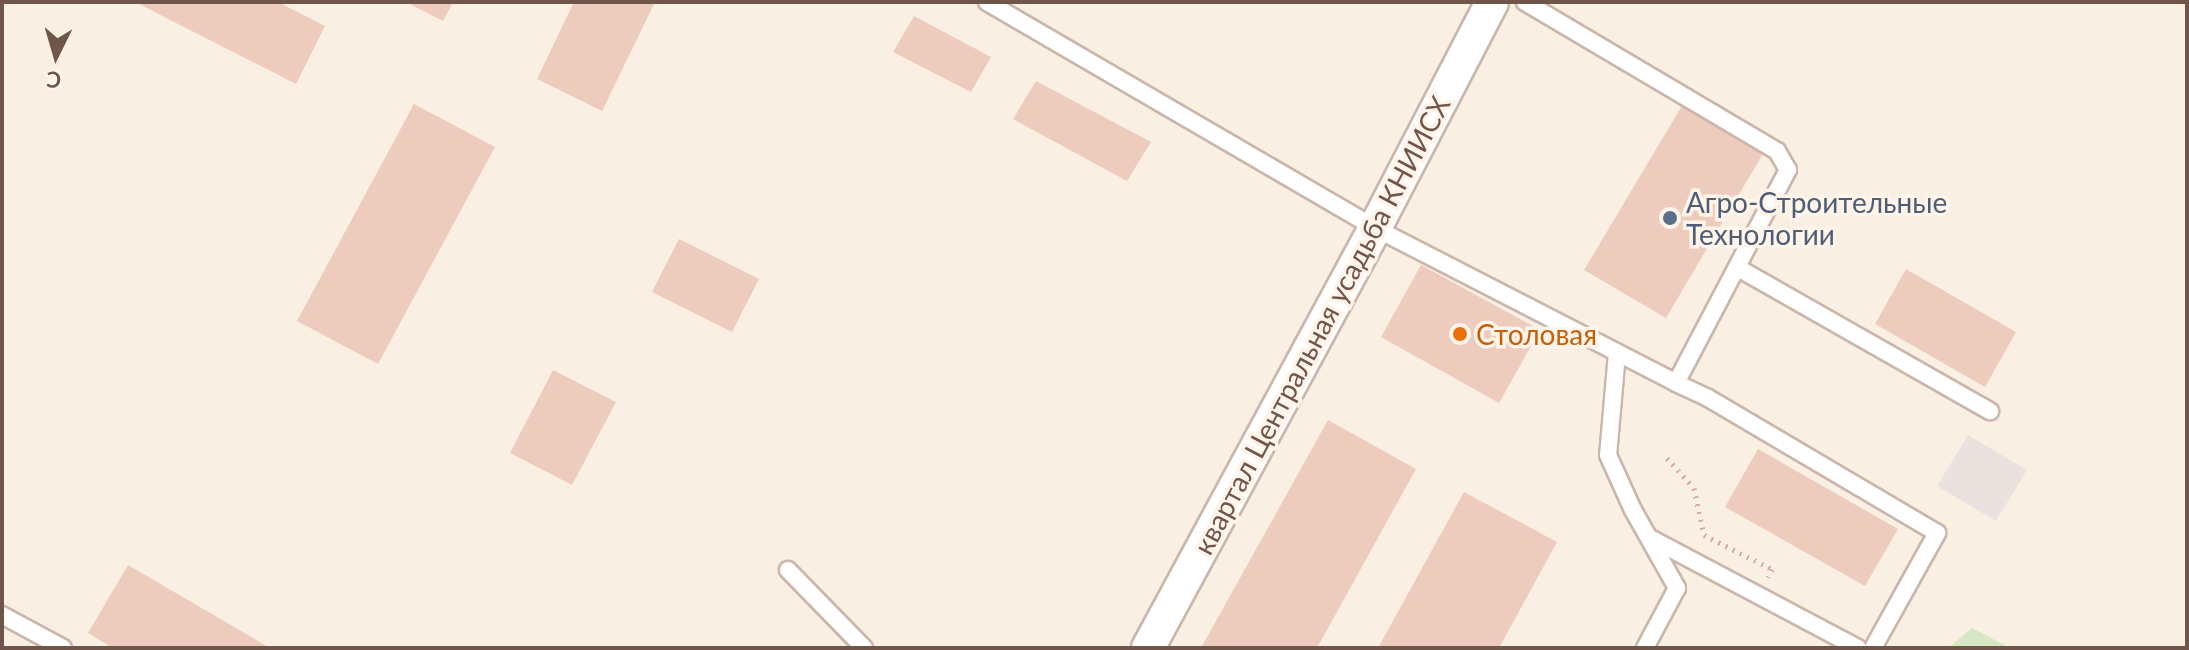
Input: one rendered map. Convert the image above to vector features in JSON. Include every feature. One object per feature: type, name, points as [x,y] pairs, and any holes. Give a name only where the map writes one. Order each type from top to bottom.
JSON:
[{"type":"street","name":"квартал Центральная усадьба КНИИСХ","points":[[1148,648],[1375,228],[1492,2]]},
{"type":"lane","points":[[987,2],[1375,228],[1708,398],[1937,533],[1873,648]]},
{"type":"lane","points":[[1525,2],[1777,151],[1788,170],[1676,383]]},
{"type":"lane","points":[[1738,268],[1990,411]]},
{"type":"lane","points":[[1617,353],[1608,455],[1633,510],[1677,588],[1645,648]]},
{"type":"lane","points":[[1652,539],[1858,648]]},
{"type":"lane","points":[[788,570],[864,648]]},
{"type":"lane","points":[[2,615],[63,648]]},
{"type":"path","points":[[1667,458],[1694,488],[1704,535],[1772,569],[1759,595]]},
{"type":"shaded area","points":[[1968,435],[2027,470],[1996,521],[1937,486]]},
{"type":"green space","points":[[1972,628],[2010,648],[1948,648]]},
{"type":"building","points":[[135,2],[278,2],[325,26],[296,84]]},
{"type":"building","points":[[406,2],[453,2],[443,21]]},
{"type":"building","points":[[574,2],[655,2],[602,111],[537,79]]},
{"type":"building","points":[[914,16],[991,57],[971,92],[893,52]]},
{"type":"building","points":[[1036,81],[1151,142],[1127,181],[1013,119]]},
{"type":"building","points":[[414,104],[495,147],[378,364],[297,321]]},
{"type":"building","name":"Агро-Строительные Технологии","points":[[1683,104],[1764,152],[1666,318],[1584,270]]},
{"type":"building","points":[[679,239],[759,279],[732,332],[652,292]]},
{"type":"building","name":"Столовая","points":[[1421,265],[1540,330],[1499,403],[1381,337]]},
{"type":"building","points":[[1906,269],[2016,332],[1985,387],[1875,324]]},
{"type":"building","points":[[553,370],[616,402],[572,485],[510,453]]},
{"type":"building","points":[[1328,420],[1416,469],[1317,648],[1201,648]]},
{"type":"building","points":[[1758,449],[1898,529],[1865,586],[1725,507]]},
{"type":"building","points":[[1464,492],[1557,542],[1499,648],[1378,648]]},
{"type":"building","points":[[128,565],[270,648],[113,648],[88,633]]},
{"type":"place","name":"Агро-Строительные Технологии","points":[[1670,218]]},
{"type":"place","name":"Столовая","points":[[1460,334]]}]
